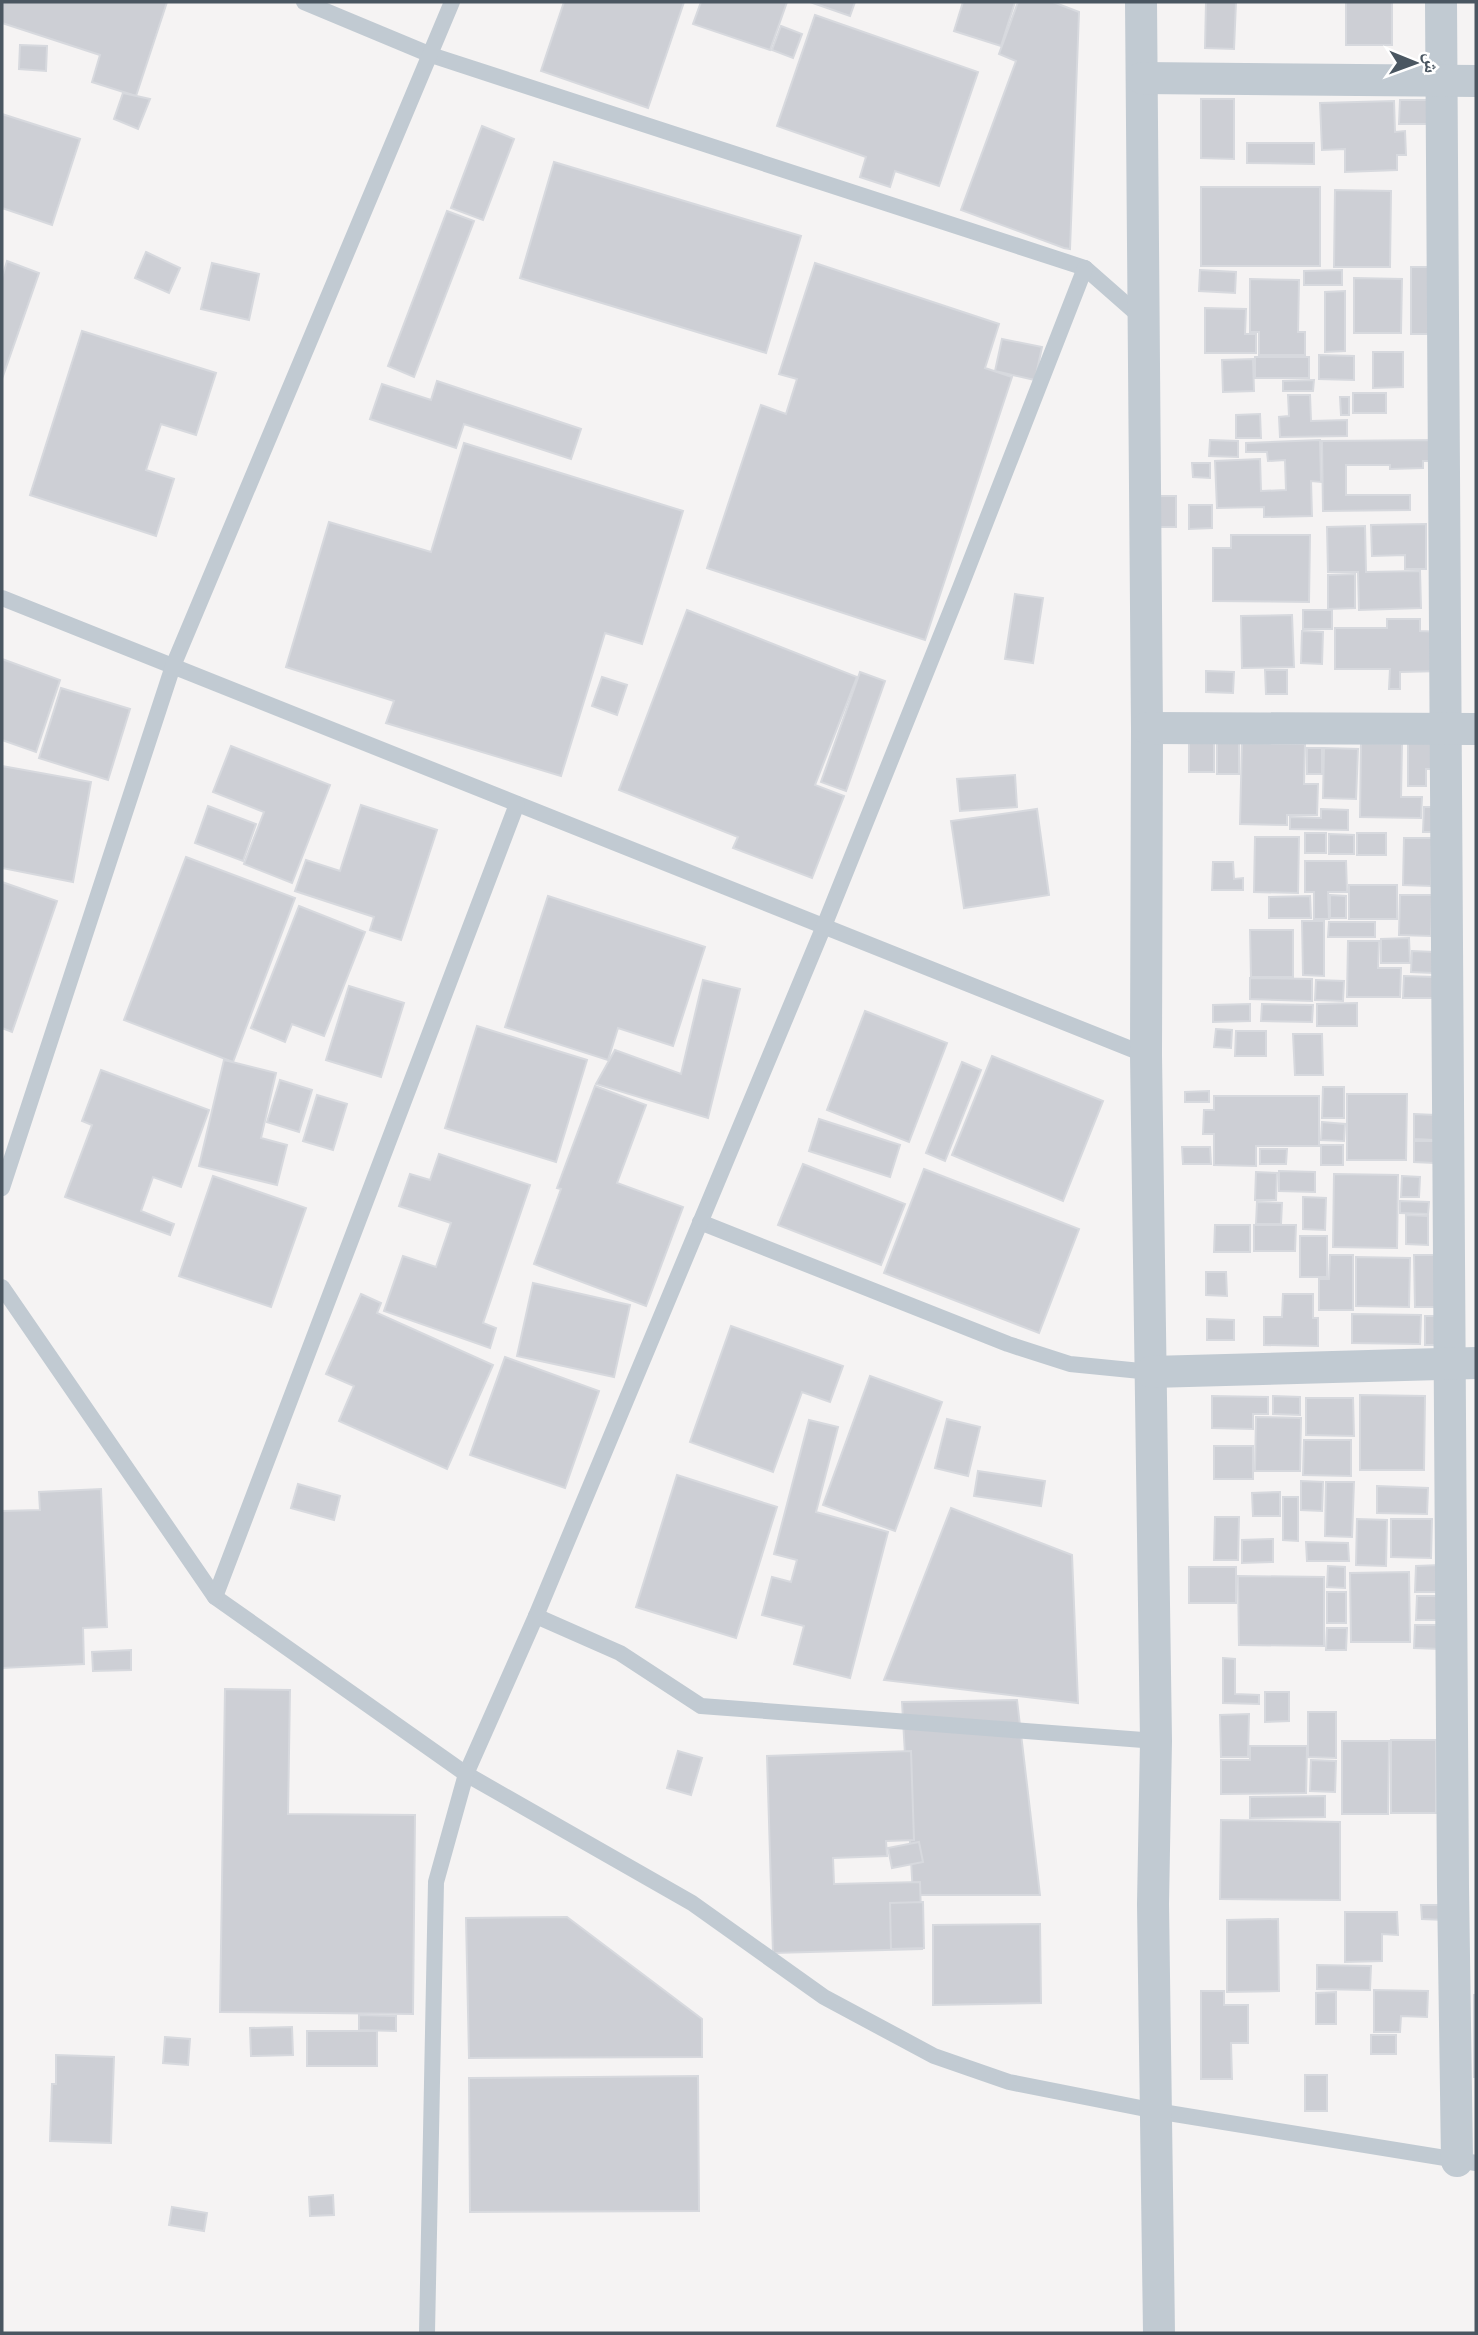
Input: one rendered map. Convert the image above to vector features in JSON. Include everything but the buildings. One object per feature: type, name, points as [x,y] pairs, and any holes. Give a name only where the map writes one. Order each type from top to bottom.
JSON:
[{"type":"street","points":[[1141,2],[1147,728],[1146,1055],[1156,1741],[1153,1904],[1159,2333]]},
{"type":"street","points":[[1441,2],[1441,81],[1461,729],[1463,1363],[1453,1887],[1467,2162]]},
{"type":"street","points":[[1142,78],[1476,81]]},
{"type":"street","points":[[1147,728],[1461,729]]},
{"type":"street","points":[[1151,1372],[1463,1363]]},
{"type":"lane","points":[[304,2],[430,55],[1085,268],[1143,319]]},
{"type":"lane","points":[[2,1188],[173,667],[452,2]]},
{"type":"lane","points":[[427,2333],[436,1882],[466,1774],[536,1616],[824,926],[961,588],[1085,268]]},
{"type":"lane","points":[[2,598],[1146,1055]]},
{"type":"lane","points":[[215,1597],[517,804]]},
{"type":"lane","points":[[700,1222],[1009,1344],[1070,1364],[1151,1372]]},
{"type":"lane","points":[[2,1287],[215,1597],[466,1774],[692,1903],[824,1997],[934,2056],[1009,2081],[1156,2111],[1467,2162]]},
{"type":"lane","points":[[536,1616],[620,1653],[701,1706],[1156,1741]]}]
